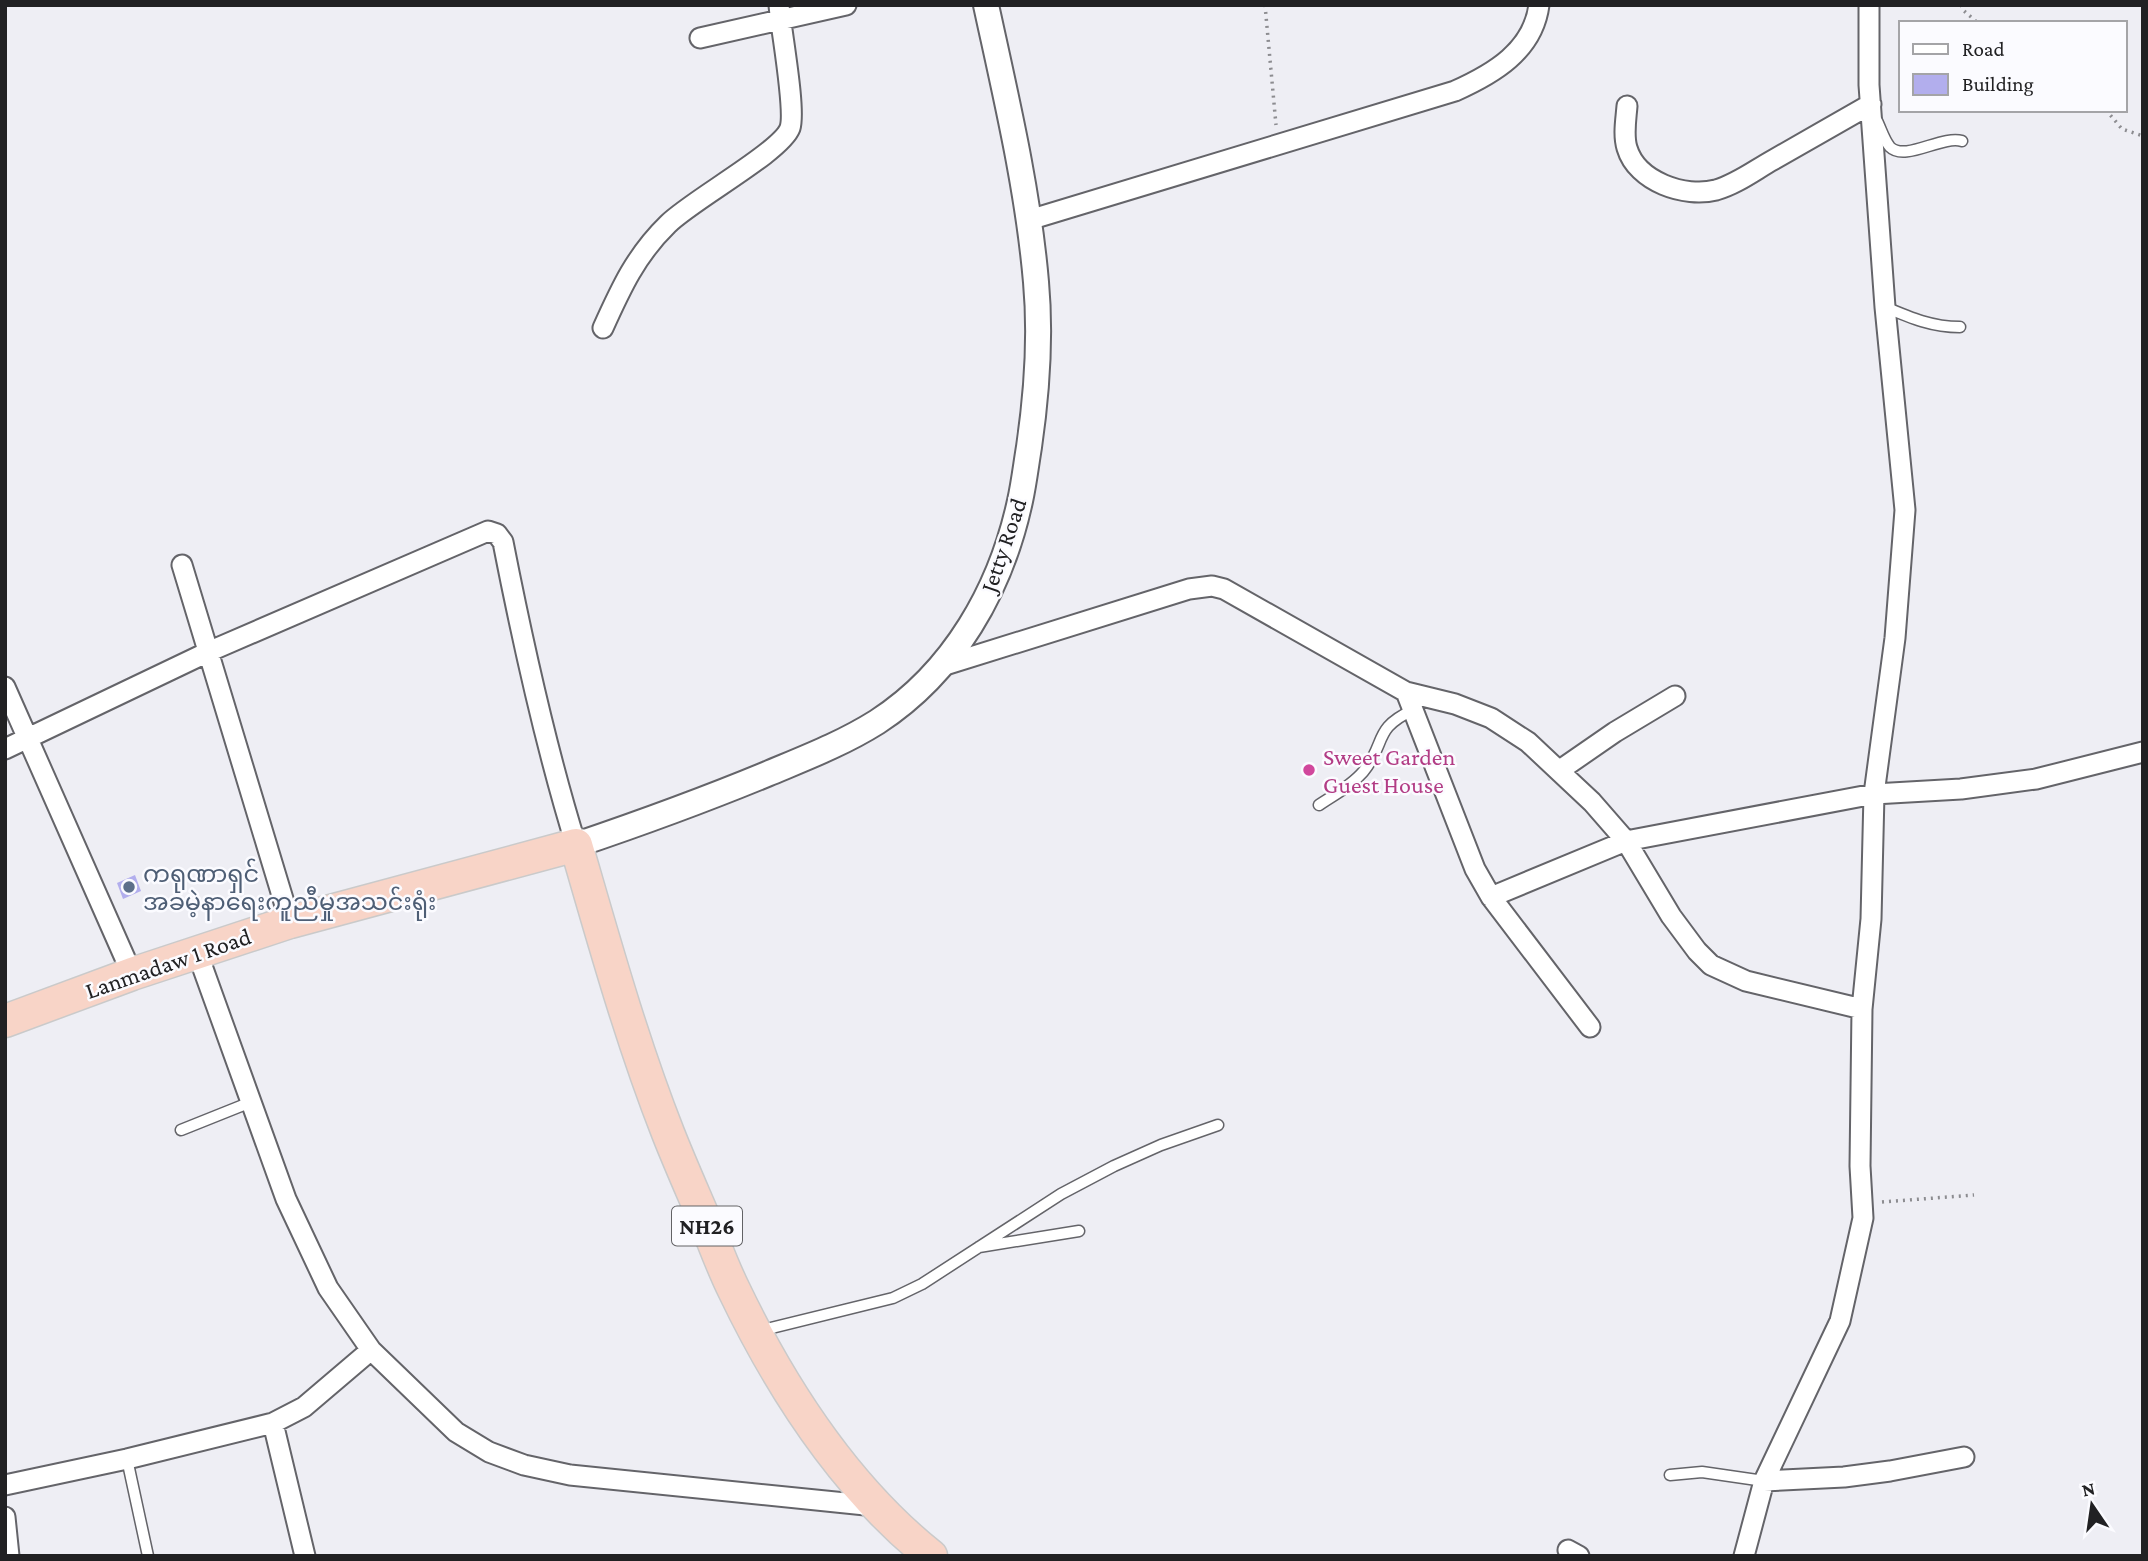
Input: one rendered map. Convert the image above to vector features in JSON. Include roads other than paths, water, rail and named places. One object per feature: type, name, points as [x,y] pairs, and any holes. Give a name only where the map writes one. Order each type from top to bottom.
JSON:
[{"type":"highway","name":"Lanmadaw 1 Road","points":[[5,1021],[132,974],[290,922],[576,845]]},
{"type":"highway","name":"NH26","points":[[576,845],[619,989],[667,1132],[732,1287],[792,1396],[826,1443],[875,1506],[931,1556]]},
{"type":"street","points":[[700,38],[780,13],[846,5]]},
{"type":"street","name":"Jetty Road","points":[[576,845],[684,808],[832,747],[878,721],[942,666],[975,621],[1002,565],[1020,501],[1037,381],[1036,282],[1029,220],[1016,141],[986,5]]},
{"type":"street","points":[[1029,220],[1455,91],[1480,80],[1507,62],[1524,45],[1534,25],[1539,5]]},
{"type":"street","points":[[1744,1556],[1765,1481],[1840,1321],[1859,1241],[1863,1204],[1860,1166],[1862,1009],[1871,919],[1874,794],[1895,638],[1905,510],[1885,307],[1868,50],[1869,5]]},
{"type":"street","points":[[603,328],[625,280],[644,249],[670,221],[784,138],[792,117],[780,13]]},
{"type":"street","points":[[1627,106],[1627,149],[1634,162],[1656,182],[1684,191],[1704,192],[1737,181],[1871,104]]},
{"type":"street","points":[[5,749],[208,652],[478,533],[488,531],[497,534],[503,542],[525,657],[557,783],[576,845]]},
{"type":"street","points":[[182,565],[290,922]]},
{"type":"street","points":[[942,666],[1189,589],[1212,586],[1224,589],[1409,701],[1455,704],[1491,718],[1528,742],[1592,802],[1626,841],[1678,927],[1711,965],[1746,981],[1862,1009]]},
{"type":"street","points":[[5,687],[132,974]]},
{"type":"street","points":[[1560,770],[1615,732],[1675,696]]},
{"type":"street","points":[[1409,701],[1475,869],[1491,897],[1590,1027]]},
{"type":"street","points":[[1491,897],[1626,841],[1874,794],[1961,789],[2036,779],[2143,752]]},
{"type":"street","points":[[197,952],[286,1199],[328,1288],[371,1350],[456,1432],[489,1452],[524,1465],[570,1475],[875,1506]]},
{"type":"street","points":[[5,1485],[127,1459],[273,1423],[304,1407],[371,1350]]},
{"type":"street","points":[[273,1423],[305,1556]]},
{"type":"street","points":[[1765,1481],[1856,1475],[1964,1457]]},
{"type":"street","points":[[5,1517],[9,1556]]},
{"type":"lane","points":[[1871,104],[1884,137],[1896,151],[1916,150],[1945,139],[1962,141]]},
{"type":"lane","points":[[1885,307],[1932,325],[1960,327]]},
{"type":"lane","points":[[1319,805],[1354,781],[1374,756],[1384,729],[1409,701]]},
{"type":"lane","points":[[181,1130],[251,1102]]},
{"type":"lane","points":[[755,1332],[893,1298],[922,1284],[1061,1194],[1161,1145],[1218,1125]]},
{"type":"lane","points":[[975,1248],[1079,1231]]},
{"type":"lane","points":[[127,1459],[148,1556]]},
{"type":"lane","points":[[1670,1475],[1702,1472],[1765,1481]]},
{"type":"place","name":"Sweet Garden Guest House","points":[[1309,770]]},
{"type":"place","name":"ကရုဏာရှင် အခမဲ့နာရေးကူညီမှုအသင်းရုံး","points":[[129,887]]}]
